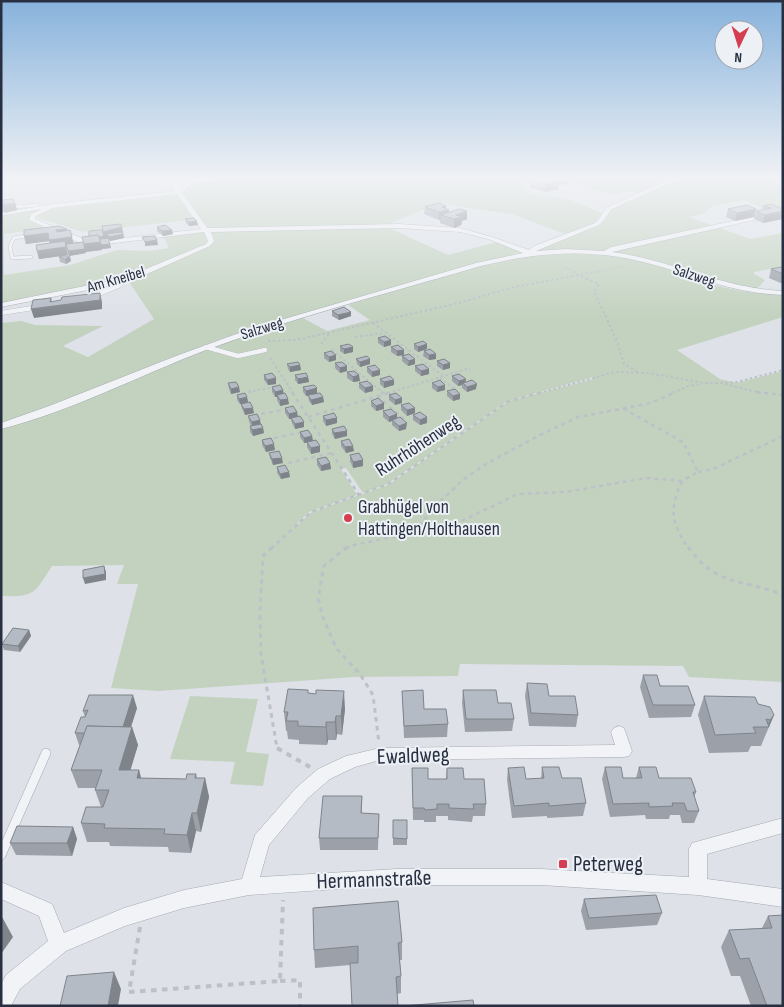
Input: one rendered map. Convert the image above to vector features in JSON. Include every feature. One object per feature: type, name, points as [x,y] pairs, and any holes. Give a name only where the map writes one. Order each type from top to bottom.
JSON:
[{"type":"street","name":"Am Kneibel","points":[[1,305],[126,280],[208,245],[211,240],[210,233],[205,230],[91,244],[41,224]]},
{"type":"street","points":[[201,224],[205,230]]},
{"type":"street","name":"Salzweg","points":[[530,253],[536,247],[597,224]]},
{"type":"street","name":"Salzweg","points":[[606,253],[611,249],[728,224]]},
{"type":"street","name":"Salzweg","points":[[205,230],[399,226],[448,228],[490,238],[530,253]]},
{"type":"street","name":"Salzweg","points":[[1,426],[81,398],[206,347],[475,266],[530,253],[566,251],[606,253],[648,261],[732,288],[764,293],[783,293]]},
{"type":"street","name":"Ewaldweg","points":[[249,886],[261,841],[278,820],[302,793],[324,774],[352,761],[380,754],[624,751],[619,732]]},
{"type":"street","points":[[698,886],[698,849],[783,825]]},
{"type":"street","name":"Hermannstraße","points":[[1,1005],[13,982],[59,944],[124,916],[184,899],[249,886],[397,877],[541,876],[698,886],[783,898]]},
{"type":"street","points":[[1,890],[46,910],[59,944]]},
{"type":"lane","points":[[45,233],[57,231]]},
{"type":"lane","points":[[31,257],[12,258],[10,246],[14,238],[37,234]]},
{"type":"lane","points":[[89,297],[118,286],[126,280]]},
{"type":"lane","points":[[1,313],[43,307]]},
{"type":"lane","points":[[206,347],[233,355],[265,350]]},
{"type":"lane","points":[[1,855],[46,753]]},
{"type":"path","points":[[554,262],[573,270],[578,276],[599,284],[594,291],[617,341],[621,358],[624,364],[639,372]]},
{"type":"path","points":[[263,341],[296,340],[460,303],[514,288],[630,265]]},
{"type":"path","points":[[373,323],[455,389]]},
{"type":"path","points":[[321,344],[327,335],[333,332]]},
{"type":"path","points":[[355,337],[385,333]]},
{"type":"path","points":[[265,350],[360,495]]},
{"type":"path","points":[[332,350],[384,394]]},
{"type":"path","points":[[308,417],[470,368]]},
{"type":"path","name":"Ruhrhöhenweg","points":[[324,774],[276,748],[275,723],[264,668],[259,614],[263,556],[311,512],[388,484],[509,401],[615,372],[639,372],[706,383],[722,383],[737,382],[783,370]]},
{"type":"path","points":[[414,533],[446,496],[464,479],[486,464],[578,417],[599,411],[624,409],[651,403],[688,386],[706,383]]},
{"type":"path","points":[[722,383],[762,393],[783,395]]},
{"type":"path","points":[[248,392],[287,385]]},
{"type":"path","points":[[377,396],[404,419]]},
{"type":"path","points":[[261,414],[301,406]]},
{"type":"path","points":[[624,409],[683,442],[698,472]]},
{"type":"path","points":[[274,438],[316,429]]},
{"type":"path","points":[[380,754],[373,695],[360,674],[336,648],[327,630],[318,599],[324,566],[349,546],[455,524],[518,494],[566,492],[646,478],[682,481],[698,472],[713,469],[783,436]]},
{"type":"path","points":[[288,463],[332,453]]},
{"type":"path","points":[[682,481],[673,503],[678,532],[707,571],[722,578],[771,590],[783,595]]},
{"type":"path","points":[[280,981],[284,884]]},
{"type":"path","points":[[143,911],[129,992],[300,980],[300,1006]]},
{"type":"green space","points":[[1,224],[36,224],[45,228],[4,234],[4,275],[70,265],[117,250],[149,251],[169,248],[164,237],[203,232],[208,240],[204,245],[122,280],[32,296],[1,304]]},
{"type":"green space","points":[[57,224],[153,224],[83,232]]},
{"type":"green space","points":[[205,224],[389,224],[387,227],[448,255],[497,242],[521,252],[226,337],[157,363],[79,396],[1,423],[1,323],[21,321],[35,325],[103,326],[63,346],[88,357],[154,319],[129,282],[204,249],[214,242]]},
{"type":"green space","points":[[538,224],[595,224],[595,224],[565,234]]},
{"type":"green space","points":[[599,224],[708,224],[750,239],[783,233],[783,267],[754,272],[754,274],[765,280],[755,291],[678,270],[670,271],[739,291],[783,294],[783,317],[677,350],[720,379],[737,383],[783,371],[783,682],[689,677],[683,666],[460,664],[458,676],[354,677],[159,691],[111,688],[138,584],[117,584],[124,565],[52,566],[41,583],[32,592],[21,596],[1,596],[1,428],[210,347],[303,318],[327,331],[370,320],[348,305],[452,272],[526,254],[561,252],[607,255],[611,250],[691,231],[598,252],[533,251]],"holes":[[[593,377],[594,379],[509,401],[388,485],[312,512],[291,530],[309,512],[357,495],[341,469],[346,468],[363,493],[387,484],[508,401]]]},
{"type":"green space","points":[[190,696],[258,699],[246,752],[269,754],[263,786],[230,784],[235,762],[170,759]]},
{"type":"building","points":[[121,224],[122,227],[103,232],[102,226]]},
{"type":"building","points":[[165,225],[172,230],[162,231],[157,227]]},
{"type":"building","points":[[59,226],[67,229],[56,230],[57,232],[70,230],[72,237],[49,240],[48,233],[24,236],[24,230]]},
{"type":"building","points":[[102,230],[104,236],[89,236],[89,231]]},
{"type":"building","points":[[121,232],[123,234],[109,237],[107,234]]},
{"type":"building","points":[[98,235],[101,242],[84,244],[82,237]]},
{"type":"building","points":[[155,236],[157,240],[145,242],[142,237]]},
{"type":"building","points":[[108,238],[110,244],[101,245],[100,239]]},
{"type":"building","points":[[65,241],[66,247],[37,251],[36,245]]},
{"type":"building","points":[[83,242],[85,249],[68,251],[66,244]]},
{"type":"building","points":[[70,256],[65,259],[59,257]]},
{"type":"building","points":[[783,268],[783,274],[771,269]]},
{"type":"building","points":[[100,293],[100,300],[31,309],[33,300],[51,298],[50,302],[61,300],[62,297]]},
{"type":"building","points":[[344,307],[351,312],[338,315],[332,311]]},
{"type":"building","points":[[385,336],[391,340],[384,342],[378,338]]},
{"type":"building","points":[[423,341],[427,344],[418,347],[414,344]]},
{"type":"building","points":[[349,344],[353,347],[344,349],[340,346]]},
{"type":"building","points":[[398,345],[404,350],[397,351],[391,347]]},
{"type":"building","points":[[430,349],[436,354],[429,355],[424,351]]},
{"type":"building","points":[[331,351],[336,355],[329,357],[324,353]]},
{"type":"building","points":[[409,354],[415,359],[409,361],[402,356]]},
{"type":"building","points":[[367,356],[370,359],[360,362],[356,359]]},
{"type":"building","points":[[444,359],[450,363],[443,365],[437,361]]},
{"type":"building","points":[[298,362],[300,365],[290,367],[287,364]]},
{"type":"building","points":[[342,362],[347,366],[340,368],[335,363]]},
{"type":"building","points":[[423,364],[429,369],[421,371],[415,366]]},
{"type":"building","points":[[375,365],[380,370],[372,372],[367,367]]},
{"type":"building","points":[[354,371],[359,375],[353,377],[347,372]]},
{"type":"building","points":[[272,373],[276,378],[267,380],[264,375]]},
{"type":"building","points":[[306,373],[308,377],[298,379],[295,375]]},
{"type":"building","points":[[459,374],[466,379],[459,381],[452,376]]},
{"type":"building","points":[[390,376],[394,380],[384,382],[380,379]]},
{"type":"building","points":[[440,380],[445,385],[438,387],[432,383]]},
{"type":"building","points":[[472,380],[477,384],[467,387],[463,383]]},
{"type":"building","points":[[367,381],[373,386],[365,388],[359,383]]},
{"type":"building","points":[[236,382],[239,387],[231,389],[228,383]]},
{"type":"building","points":[[280,385],[283,390],[275,392],[272,387]]},
{"type":"building","points":[[314,385],[317,388],[306,391],[303,387]]},
{"type":"building","points":[[455,389],[460,394],[453,396],[447,391]]},
{"type":"building","points":[[245,393],[247,397],[239,399],[237,395]]},
{"type":"building","points":[[285,393],[288,399],[280,400],[277,395]]},
{"type":"building","points":[[320,393],[323,397],[311,400],[308,395]]},
{"type":"building","points":[[396,393],[402,398],[395,400],[389,395]]},
{"type":"building","points":[[378,398],[384,403],[376,406],[371,401]]},
{"type":"building","points":[[250,402],[253,408],[244,409],[241,404]]},
{"type":"building","points":[[409,403],[415,408],[407,410],[401,405]]},
{"type":"building","points":[[293,406],[297,412],[289,414],[285,408]]},
{"type":"building","points":[[391,409],[397,414],[389,417],[383,411]]},
{"type":"building","points":[[420,412],[427,417],[420,420],[413,415]]},
{"type":"building","points":[[334,413],[337,418],[326,420],[323,416]]},
{"type":"building","points":[[257,414],[260,420],[252,422],[248,416]]},
{"type":"building","points":[[300,416],[304,422],[295,424],[291,418]]},
{"type":"building","points":[[400,417],[407,423],[399,426],[392,420]]},
{"type":"building","points":[[261,424],[263,428],[252,430],[250,426]]},
{"type":"building","points":[[344,426],[347,431],[334,433],[332,429]]},
{"type":"building","points":[[308,430],[312,436],[304,438],[300,432]]},
{"type":"building","points":[[271,438],[274,444],[265,446],[262,440]]},
{"type":"building","points":[[349,439],[353,446],[345,447],[341,441]]},
{"type":"building","points":[[316,440],[320,446],[311,448],[307,442]]},
{"type":"building","points":[[279,451],[282,458],[272,459],[269,453]]},
{"type":"building","points":[[359,453],[363,460],[353,462],[350,455]]},
{"type":"building","points":[[326,457],[330,463],[321,466],[317,459]]},
{"type":"building","points":[[285,465],[289,472],[280,474],[277,467]]},
{"type":"building","points":[[104,566],[105,574],[83,578],[83,570]]},
{"type":"building","points":[[13,628],[29,630],[18,646],[2,644]]},
{"type":"building","points":[[643,675],[657,675],[660,686],[688,686],[695,705],[653,705]]},
{"type":"building","points":[[527,683],[547,684],[549,696],[575,696],[578,715],[531,713]]},
{"type":"building","points":[[288,689],[308,690],[308,693],[316,694],[316,690],[344,691],[341,716],[336,716],[335,722],[326,722],[326,727],[298,726],[298,721],[286,721],[288,712],[284,712]]},
{"type":"building","points":[[423,690],[424,709],[446,709],[448,724],[404,726],[402,691]]},
{"type":"building","points":[[463,690],[496,690],[498,703],[511,703],[514,719],[466,719]]},
{"type":"building","points":[[89,695],[133,695],[123,727],[87,726],[85,733],[75,733],[81,717],[85,717],[88,710],[83,711]]},
{"type":"building","points":[[704,696],[755,697],[758,704],[770,707],[774,715],[770,720],[766,719],[769,727],[753,727],[756,733],[715,735]]},
{"type":"building","points":[[87,726],[132,727],[119,770],[139,770],[137,778],[186,779],[187,774],[196,774],[195,778],[205,778],[197,813],[192,813],[187,835],[164,834],[165,829],[104,828],[105,824],[81,823],[86,807],[103,807],[109,790],[95,790],[102,770],[71,770]]},
{"type":"building","points":[[524,767],[526,779],[544,778],[542,767],[559,767],[562,778],[581,778],[586,803],[549,806],[549,803],[514,806],[508,768]]},
{"type":"building","points":[[605,767],[621,767],[623,778],[642,778],[639,767],[656,767],[659,778],[691,778],[696,792],[693,792],[699,811],[687,811],[684,803],[672,803],[673,806],[649,807],[649,803],[613,804]]},
{"type":"building","points":[[412,768],[428,768],[428,779],[447,779],[447,768],[463,768],[464,779],[484,779],[486,804],[473,804],[474,809],[449,808],[449,804],[437,804],[437,809],[413,808]]},
{"type":"building","points":[[323,796],[362,796],[361,813],[379,814],[378,838],[319,838]]},
{"type":"building","points":[[393,820],[407,820],[407,839],[393,838]]},
{"type":"building","points":[[17,826],[73,827],[67,843],[10,843]]},
{"type":"building","points":[[656,895],[662,913],[589,918],[584,899]]},
{"type":"building","points":[[398,901],[402,942],[398,943],[401,976],[396,977],[398,1006],[352,1006],[350,963],[358,963],[358,946],[314,950],[313,908]]},
{"type":"building","points":[[783,915],[783,1006],[767,1006],[749,958],[740,959],[729,930],[772,928],[768,916]]},
{"type":"building","points":[[114,972],[108,1006],[60,1006],[67,976]]},
{"type":"building","points":[[473,1000],[474,1006],[403,1006]]},
{"type":"place","name":"Grabhügel von Hattingen/Holthausen","points":[[348,518]]},
{"type":"place","name":"Peterweg","points":[[563,864]]}]
